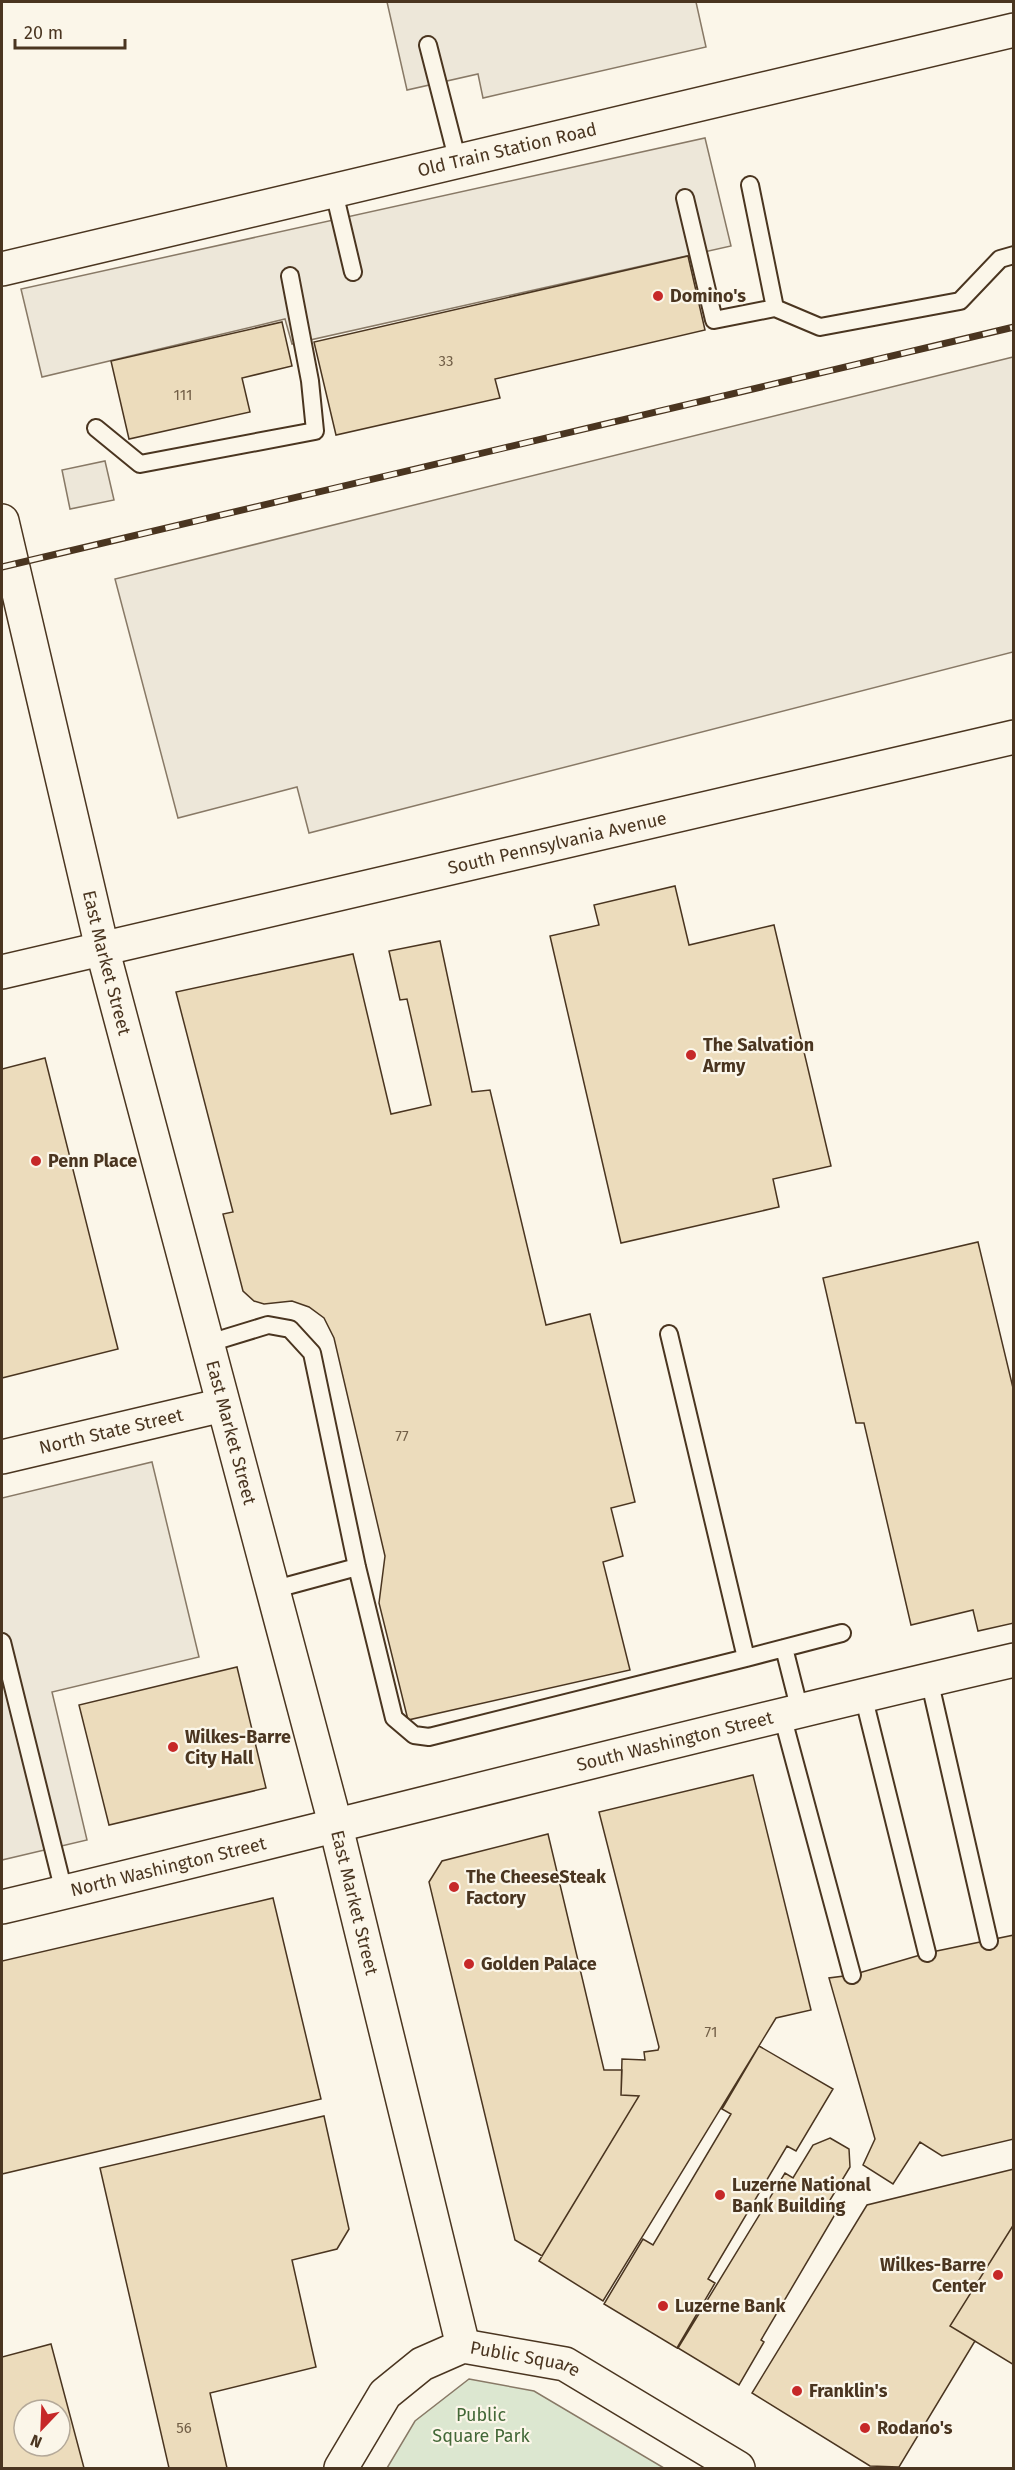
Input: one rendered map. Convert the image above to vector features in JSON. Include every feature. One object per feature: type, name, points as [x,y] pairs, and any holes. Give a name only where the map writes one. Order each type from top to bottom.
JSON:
[{"type":"main road","name":"Old Train Station Road","points":[[2,268],[334,192],[1014,30]]},
{"type":"main road","name":"East Market Street","points":[[2,520],[102,948],[336,1827],[463,2346]]},
{"type":"main road","name":"South Pennsylvania Avenue","points":[[2,972],[1014,737]]},
{"type":"main road","name":"North State Street","points":[[2,1457],[223,1405]]},
{"type":"main road","name":"South Washington Street","points":[[336,1827],[863,1695],[1014,1660]]},
{"type":"main road","name":"North Washington Street","points":[[2,1907],[336,1827]]},
{"type":"main road","name":"Public Square","points":[[341,2469],[385,2394],[422,2364],[463,2346],[565,2364],[738,2469]]},
{"type":"lane","points":[[428,45],[458,162]]},
{"type":"lane","points":[[750,185],[775,308]]},
{"type":"lane","points":[[334,192],[353,272]]},
{"type":"lane","points":[[686,198],[714,320],[775,308],[820,327],[960,302],[1000,259],[1014,255]]},
{"type":"lane","points":[[96,428],[140,464],[315,431],[310,381],[290,276]]},
{"type":"lane","points":[[206,1344],[268,1325],[290,1329],[312,1353],[357,1567],[394,1718],[414,1735],[429,1737],[842,1633]]},
{"type":"lane","points":[[669,1334],[746,1658]]},
{"type":"lane","points":[[272,1590],[357,1567]]},
{"type":"lane","points":[[2,1642],[64,1892]]},
{"type":"lane","points":[[784,1648],[791,1713],[852,1975]]},
{"type":"lane","points":[[929,1679],[989,1941]]},
{"type":"lane","points":[[863,1695],[927,1953]]},
{"type":"green space","name":"Public Square Park","points":[[469,2379],[534,2391],[664,2468],[387,2468],[415,2421]]},
{"type":"shaded area","points":[[387,2],[696,2],[706,47],[483,98],[478,74],[407,90]]},
{"type":"shaded area","points":[[705,138],[731,246],[292,344],[285,319],[42,377],[21,289]]},
{"type":"shaded area","points":[[1013,357],[1013,652],[309,833],[297,787],[178,818],[115,579]]},
{"type":"shaded area","points":[[105,461],[114,500],[70,509],[62,470]]},
{"type":"shaded area","points":[[152,1462],[199,1657],[52,1692],[87,1840],[2,1860],[2,1498]]},
{"type":"building","points":[[688,256],[705,330],[495,379],[500,398],[336,435],[314,342]]},
{"type":"building","points":[[282,322],[292,366],[242,378],[250,412],[129,439],[111,361]]},
{"type":"building","name":"The Salvation Army","points":[[675,886],[689,945],[774,925],[831,1166],[773,1179],[779,1207],[621,1243],[550,936],[599,925],[594,905]]},
{"type":"building","points":[[440,941],[472,1092],[490,1090],[546,1325],[590,1314],[635,1502],[611,1508],[623,1556],[603,1562],[630,1670],[408,1720],[379,1603],[385,1556],[334,1338],[324,1318],[309,1307],[292,1301],[264,1304],[254,1301],[243,1291],[223,1214],[233,1212],[176,992],[353,954],[391,1114],[431,1105],[407,999],[400,1000],[389,951]]},
{"type":"building","name":"Penn Place","points":[[45,1058],[118,1349],[2,1378],[2,1069]]},
{"type":"building","points":[[978,1242],[1014,1392],[1014,1623],[978,1631],[973,1610],[911,1625],[864,1423],[856,1423],[823,1278]]},
{"type":"building","name":"Wilkes-Barre City Hall","points":[[237,1667],[266,1788],[109,1825],[79,1705]]},
{"type":"building","points":[[753,1775],[811,2010],[776,2018],[603,2301],[539,2261],[639,2096],[621,2095],[622,2059],[645,2060],[644,2052],[658,2050],[659,2047],[599,1812]]},
{"type":"building","points":[[548,1834],[604,2070],[622,2070],[621,2095],[639,2096],[542,2256],[515,2240],[429,1882],[442,1861]]},
{"type":"building","points":[[273,1898],[321,2099],[2,2174],[2,1961]]},
{"type":"building","points":[[1014,1935],[1014,2139],[942,2156],[920,2142],[893,2184],[863,2165],[875,2139],[829,1978],[852,1975],[927,1953]]},
{"type":"building","name":"Luzerne National Bank Building","points":[[759,2046],[833,2089],[796,2151],[787,2146],[708,2279],[715,2283],[677,2348],[604,2304],[643,2239],[653,2245],[731,2114],[722,2109]]},
{"type":"building","points":[[324,2116],[349,2229],[337,2249],[292,2260],[316,2367],[210,2393],[227,2468],[169,2468],[100,2168]]},
{"type":"building","points":[[830,2138],[849,2149],[850,2167],[830,2200],[840,2206],[761,2340],[764,2342],[739,2385],[678,2348],[785,2173],[793,2178],[813,2145]]},
{"type":"building","points":[[1014,2169],[1014,2224],[950,2326],[975,2341],[899,2467],[870,2466],[752,2393],[867,2205]]},
{"type":"building","name":"Wilkes-Barre Center","points":[[1014,2224],[1014,2365],[950,2326]]},
{"type":"building","points":[[51,2344],[65,2398],[12,2398],[12,2458],[72,2458],[72,2423],[84,2468],[2,2468],[2,2357]]},
{"type":"railway","points":[[2,567],[1014,327]]},
{"type":"place","name":"Domino's","points":[[658,296]]},
{"type":"place","name":"The Salvation Army","points":[[691,1055]]},
{"type":"place","name":"Penn Place","points":[[36,1161]]},
{"type":"place","name":"Wilkes-Barre City Hall","points":[[173,1747]]},
{"type":"place","name":"The CheeseSteak Factory","points":[[454,1887]]},
{"type":"place","name":"Golden Palace","points":[[469,1964]]},
{"type":"place","name":"Luzerne National Bank Building","points":[[720,2195]]},
{"type":"place","name":"Wilkes-Barre Center","points":[[998,2275]]},
{"type":"place","name":"Luzerne Bank","points":[[663,2306]]},
{"type":"place","name":"Franklin's","points":[[797,2391]]},
{"type":"place","name":"Rodano's","points":[[865,2428]]}]
